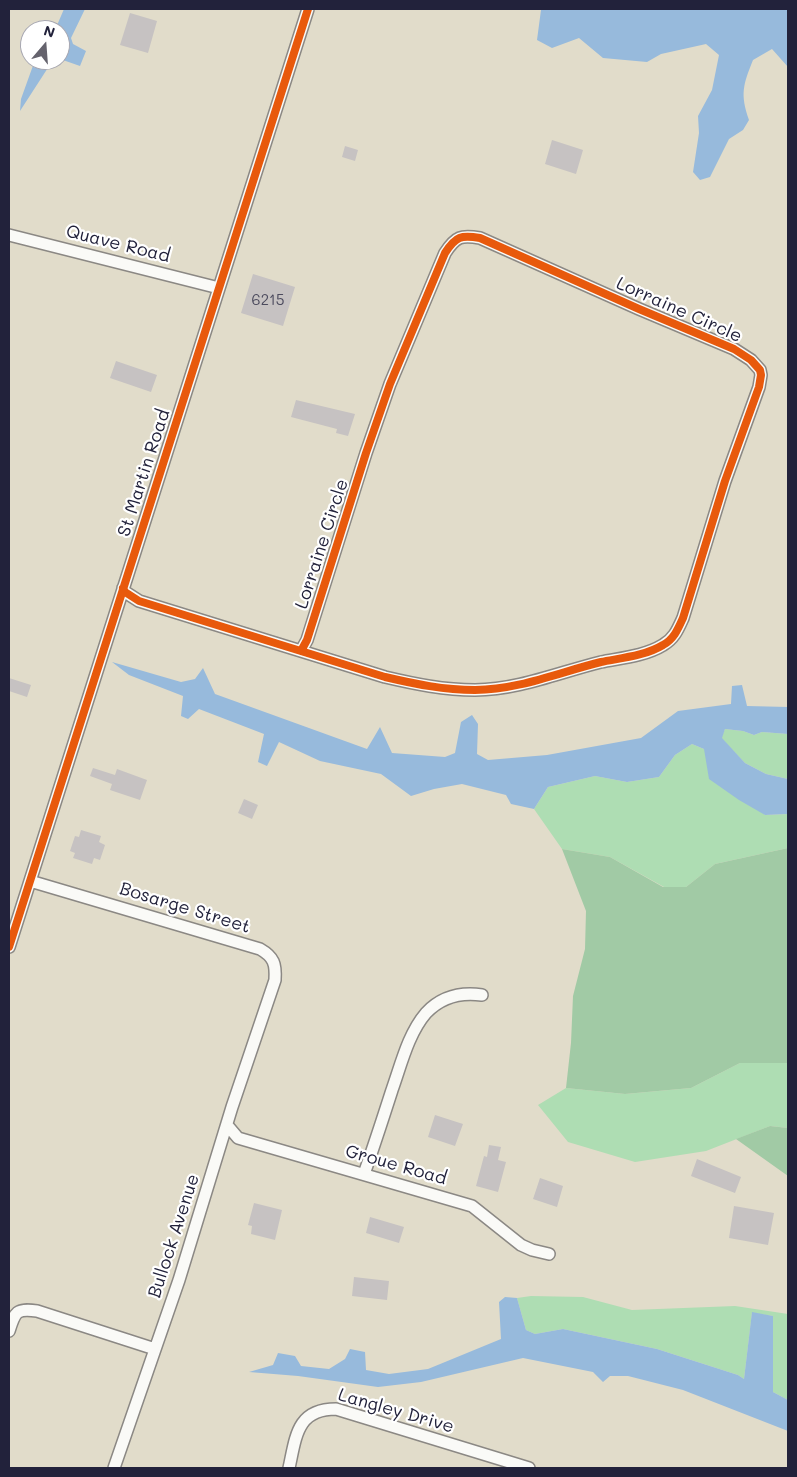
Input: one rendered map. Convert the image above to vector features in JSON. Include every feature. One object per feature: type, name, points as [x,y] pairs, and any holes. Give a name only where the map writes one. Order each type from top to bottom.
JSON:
[{"type":"street","name":"St Martin Road","points":[[9,947],[308,9]]},
{"type":"street","name":"Quave Road","points":[[9,235],[219,288]]},
{"type":"street","name":"Lorraine Circle","points":[[123,588],[125,592],[139,601],[385,677],[422,686],[452,690],[478,690],[512,685],[638,655],[661,647],[668,642],[676,634],[683,618],[725,481],[759,387],[760,370],[751,360],[734,349],[640,310],[480,238],[459,237],[452,242],[445,253],[390,384],[366,453],[307,640],[301,651]]},
{"type":"street","name":"Bosarge Street","points":[[30,881],[260,949],[273,960],[276,967],[275,980],[264,1013]]},
{"type":"street","points":[[364,1174],[404,1054],[414,1032],[426,1013],[440,1002],[457,994],[482,995]]},
{"type":"street","name":"Bullock Avenue","points":[[114,1468],[181,1271],[264,1013]]},
{"type":"street","name":"Groue Road","points":[[227,1125],[238,1138],[472,1206],[521,1245],[532,1250],[550,1254]]},
{"type":"street","points":[[9,1331],[14,1316],[18,1311],[24,1309],[37,1310],[155,1349]]},
{"type":"street","name":"Langley Drive","points":[[289,1468],[300,1429],[305,1419],[314,1412],[323,1409],[336,1409],[529,1468]]},
{"type":"green space","points":[[725,729],[743,731],[754,735],[762,732],[788,734],[788,779],[766,774],[745,763],[721,738]]},
{"type":"green space","points":[[692,744],[704,749],[765,815],[788,814],[788,848],[715,864],[686,887],[664,887],[610,857],[562,849],[534,809],[548,787],[595,776],[627,782],[659,777],[675,755]]},
{"type":"green space","points":[[788,848],[788,1063],[740,1063],[691,1088],[625,1094],[566,1088],[571,1043],[573,996],[585,949],[586,911],[562,849],[610,857],[663,887],[686,887],[715,864]]},
{"type":"green space","points":[[740,1063],[788,1063],[788,1128],[770,1126],[706,1151],[635,1162],[568,1142],[538,1105],[566,1088],[625,1094],[691,1088]]},
{"type":"green space","points":[[770,1126],[788,1128],[788,1176],[736,1139]]},
{"type":"green space","points":[[531,1296],[583,1297],[632,1310],[735,1306],[788,1314],[788,1400],[773,1392],[773,1316],[752,1313],[744,1379],[738,1375],[657,1349],[563,1329],[535,1334],[526,1330],[517,1298]]},
{"type":"water","points":[[64,9],[85,9],[71,38],[73,44],[86,51],[80,66],[70,62],[70,20],[59,20]]},
{"type":"water","points":[[539,9],[788,9],[788,67],[772,49],[753,60],[744,90],[744,103],[749,120],[743,130],[729,139],[710,177],[700,180],[693,172],[699,133],[698,116],[712,90],[719,55],[706,44],[661,54],[647,62],[603,58],[579,38],[552,48],[537,40],[541,10]]},
{"type":"water","points":[[31,70],[47,70],[20,111],[21,99]]},
{"type":"water","points":[[112,662],[181,682],[195,679],[203,668],[215,694],[367,749],[380,727],[392,753],[445,757],[455,753],[461,722],[472,715],[478,724],[477,754],[488,760],[547,755],[641,738],[678,711],[731,704],[732,686],[742,685],[747,706],[788,707],[788,734],[762,732],[754,735],[743,731],[725,729],[722,738],[745,763],[766,774],[788,779],[788,814],[765,815],[709,779],[704,749],[692,744],[675,755],[659,777],[627,782],[595,776],[548,787],[534,809],[511,804],[506,795],[462,784],[434,789],[411,796],[381,774],[320,761],[279,742],[267,766],[258,762],[264,734],[199,709],[188,719],[181,716],[183,696],[129,675]]},
{"type":"water","points":[[505,1297],[517,1298],[526,1330],[535,1334],[563,1329],[657,1349],[738,1375],[744,1379],[752,1312],[773,1316],[773,1392],[788,1400],[788,1431],[683,1390],[628,1376],[610,1376],[603,1382],[593,1372],[523,1358],[421,1382],[378,1387],[298,1376],[249,1372],[273,1365],[278,1353],[295,1356],[301,1366],[329,1369],[345,1359],[350,1349],[365,1352],[366,1370],[389,1374],[428,1369],[501,1339],[499,1302]]},
{"type":"building","points":[[130,13],[157,21],[148,53],[120,45]]},
{"type":"building","points":[[552,140],[583,150],[576,174],[545,164]]},
{"type":"building","points":[[345,146],[358,150],[355,161],[342,157]]},
{"type":"building","points":[[253,274],[295,287],[283,326],[241,313]]},
{"type":"building","points":[[116,361],[157,375],[151,392],[110,378]]},
{"type":"building","points":[[296,400],[355,414],[348,436],[336,433],[337,429],[291,417]]},
{"type":"building","points":[[9,678],[31,685],[27,697],[9,691]]},
{"type":"building","points":[[93,768],[115,775],[117,769],[147,780],[140,800],[110,790],[112,784],[90,776]]},
{"type":"building","points":[[244,799],[258,805],[252,819],[238,813]]},
{"type":"building","points":[[81,830],[101,836],[99,842],[105,845],[100,860],[94,858],[92,864],[73,858],[75,853],[70,851],[75,836],[79,837]]},
{"type":"building","points":[[435,1115],[463,1124],[455,1146],[428,1137]]},
{"type":"building","points":[[489,1145],[501,1147],[498,1160],[506,1162],[498,1192],[476,1186],[484,1156],[487,1157]]},
{"type":"building","points":[[697,1159],[741,1177],[735,1193],[691,1176]]},
{"type":"building","points":[[540,1178],[563,1186],[557,1207],[533,1199]]},
{"type":"building","points":[[254,1203],[282,1210],[275,1240],[251,1234],[252,1226],[248,1225]]},
{"type":"building","points":[[734,1206],[774,1213],[768,1245],[729,1238]]},
{"type":"building","points":[[370,1217],[404,1227],[399,1243],[366,1233]]},
{"type":"building","points":[[354,1277],[389,1281],[387,1300],[352,1296]]},
{"type":"cycle path","points":[[9,947],[308,9]]},
{"type":"cycle path","points":[[123,588],[125,592],[139,601],[385,677],[441,688],[475,690],[507,687],[601,662],[649,652],[670,640],[683,618],[725,481],[759,387],[760,370],[751,360],[734,349],[480,238],[463,237],[456,240],[445,253],[390,384],[366,453],[307,640],[301,651]]}]
